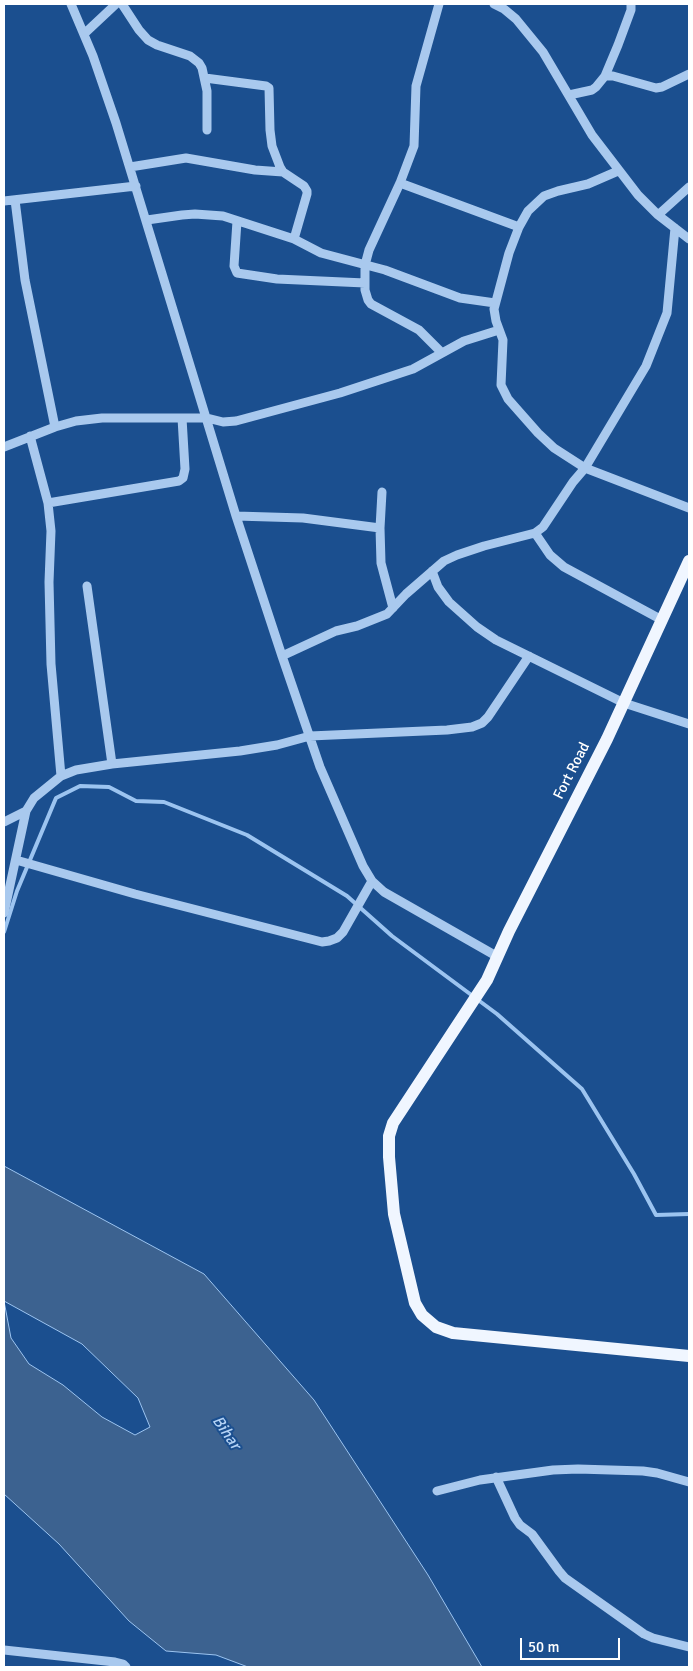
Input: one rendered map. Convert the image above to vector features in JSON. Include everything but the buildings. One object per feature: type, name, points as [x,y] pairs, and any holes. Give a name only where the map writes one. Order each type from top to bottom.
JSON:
[{"type":"main road","name":"Fort Road","points":[[689,561],[607,739],[509,931],[498,957],[475,999],[393,1123],[389,1136],[394,1214],[415,1303],[422,1315],[436,1327],[453,1333],[689,1356]]},
{"type":"street","points":[[71,4],[84,34],[116,123],[236,516],[282,656],[320,767],[363,866],[372,881],[384,892],[498,957]]},
{"type":"street","points":[[84,34],[116,4]]},
{"type":"street","points":[[122,4],[148,40],[195,59],[202,68],[207,100],[207,130]]},
{"type":"street","points":[[439,4],[416,86],[414,146],[400,183],[372,242],[365,265],[365,283],[366,296],[371,304],[414,326],[442,353]]},
{"type":"street","points":[[494,4],[504,9],[516,19],[529,34],[547,59],[592,135],[618,171],[658,215],[689,239]]},
{"type":"street","points":[[569,95],[592,90],[605,76],[631,10],[631,4]]},
{"type":"street","points":[[605,76],[613,76],[662,88],[689,74]]},
{"type":"street","points":[[205,78],[266,86],[269,88],[272,146],[283,172],[304,186],[307,194],[294,239]]},
{"type":"street","points":[[130,167],[186,158],[255,170],[283,172]]},
{"type":"street","points":[[618,171],[588,184],[558,190],[544,196],[528,211],[519,227],[509,253],[495,303],[494,315],[503,340],[501,385],[508,399],[554,448],[585,468],[689,508]]},
{"type":"street","points":[[400,183],[519,227]]},
{"type":"street","points":[[4,201],[136,186]]},
{"type":"street","points":[[658,215],[689,187]]},
{"type":"street","points":[[15,200],[25,280],[54,427]]},
{"type":"street","points":[[146,220],[182,214],[223,216],[294,239],[321,253],[385,270],[460,298],[495,303]]},
{"type":"street","points":[[237,221],[234,266],[237,273],[277,279],[365,283]]},
{"type":"street","points":[[282,656],[336,631],[357,626],[387,614],[432,571],[457,555],[484,546],[535,534],[543,527],[551,518],[573,482],[585,468],[638,380],[664,324],[669,303],[675,228]]},
{"type":"street","points":[[4,447],[54,427],[76,421],[102,418],[207,418],[230,422],[340,393],[413,368],[464,341],[499,330]]},
{"type":"street","points":[[48,502],[179,481],[185,469],[182,418]]},
{"type":"street","points":[[30,436],[48,502],[51,532],[49,582],[52,664],[61,776]]},
{"type":"street","points":[[382,492],[380,528],[382,563],[393,608]]},
{"type":"street","points":[[236,516],[303,518],[380,528]]},
{"type":"street","points":[[535,534],[550,555],[564,568],[662,620]]},
{"type":"street","points":[[432,571],[438,587],[449,602],[476,627],[496,640],[624,703],[689,724]]},
{"type":"street","points":[[87,586],[112,764]]},
{"type":"street","points":[[4,913],[26,811],[34,798],[61,776],[76,770],[112,764],[240,751],[277,745],[310,736],[447,730],[472,727],[482,724],[488,718],[529,656]]},
{"type":"street","points":[[4,822],[26,811]]},
{"type":"street","points":[[16,860],[135,894],[322,942],[338,938],[343,932],[372,881]]},
{"type":"street","points":[[438,1491],[496,1477],[553,1470],[643,1471],[689,1482]]},
{"type":"street","points":[[496,1477],[515,1518],[536,1539],[565,1578],[644,1634],[689,1647]]},
{"type":"street","points":[[4,1650],[91,1664],[115,1662],[126,1667]]},
{"type":"water","name":"Bihar","points":[[4,1166],[204,1274],[314,1400],[428,1575],[482,1667],[248,1667],[216,1655],[166,1651],[129,1621],[59,1544],[4,1494]],"holes":[[[4,1301],[82,1344],[138,1398],[150,1427],[135,1435],[102,1417],[63,1385],[29,1364],[11,1338]]]},
{"type":"waterway","points":[[4,932],[17,891],[56,798],[80,786],[109,787],[136,801],[164,802],[247,835],[347,896],[392,936],[497,1014],[582,1089],[634,1174],[656,1215],[689,1214]]}]
